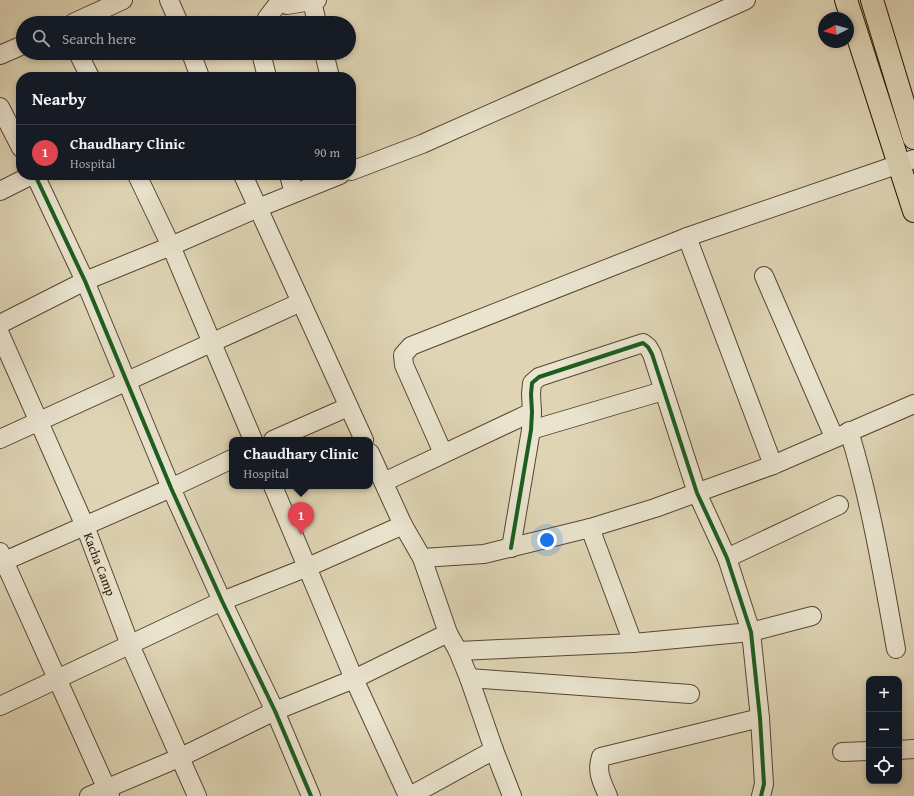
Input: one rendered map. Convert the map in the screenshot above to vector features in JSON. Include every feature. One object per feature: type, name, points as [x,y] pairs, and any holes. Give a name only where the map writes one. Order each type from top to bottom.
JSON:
[{"type":"main road","points":[[846,0],[906,162],[914,211]]},
{"type":"main road","points":[[872,0],[914,138]]},
{"type":"street","points":[[88,16],[123,0]]},
{"type":"street","points":[[169,0],[175,16]]},
{"type":"street","points":[[268,16],[280,0],[287,5],[314,1],[316,16]]},
{"type":"street","points":[[356,168],[422,144],[746,0]]},
{"type":"street","points":[[0,55],[16,48]]},
{"type":"street","points":[[82,60],[88,72]]},
{"type":"street","points":[[193,60],[198,72]]},
{"type":"street","points":[[262,60],[265,72]]},
{"type":"street","points":[[326,60],[329,72]]},
{"type":"street","points":[[0,107],[16,138]]},
{"type":"street","points":[[443,453],[404,365],[403,355],[411,346],[686,237],[906,162]]},
{"type":"street","points":[[0,191],[23,180]]},
{"type":"street","points":[[35,180],[85,281],[171,488],[222,601],[275,711],[311,796]]},
{"type":"street","points":[[139,180],[171,246],[252,437]]},
{"type":"street","points":[[245,180],[363,437]]},
{"type":"street","points":[[291,180],[294,193]]},
{"type":"street","points":[[0,324],[85,281],[326,180]]},
{"type":"street","points":[[686,237],[773,465]]},
{"type":"street","points":[[764,276],[861,472],[877,542],[896,649]]},
{"type":"street","points":[[0,439],[301,302]]},
{"type":"street","name":"Kacha Camp","points":[[0,334],[40,421],[85,526],[130,645],[197,796]]},
{"type":"street","points":[[511,548],[531,430],[532,383],[539,377],[643,343],[648,347],[652,354],[697,493],[727,558],[751,632],[760,718],[764,784],[761,796]]},
{"type":"street","points":[[531,430],[663,391]]},
{"type":"street","points":[[422,558],[484,554],[590,528],[655,508],[773,465],[914,404]]},
{"type":"street","points":[[280,437],[348,407]]},
{"type":"street","points":[[384,482],[532,412]]},
{"type":"street","points":[[373,459],[403,525],[422,558],[448,633],[458,651],[469,678],[512,796]]},
{"type":"street","points":[[108,792],[1,559],[85,526],[229,460]]},
{"type":"street","points":[[274,489],[354,678],[409,796],[494,750]]},
{"type":"street","points":[[727,558],[839,505]]},
{"type":"street","points":[[0,706],[222,601],[308,567],[403,525]]},
{"type":"street","points":[[590,528],[633,642]]},
{"type":"street","points":[[458,651],[633,642],[751,632],[812,616]]},
{"type":"street","points":[[89,796],[108,792],[181,758],[275,711],[354,678],[448,633]]},
{"type":"street","points":[[469,678],[690,694]]},
{"type":"street","points":[[608,796],[599,774],[598,766],[601,757],[760,718]]},
{"type":"street","points":[[902,750],[914,749]]},
{"type":"street","points":[[842,752],[866,751]]},
{"type":"cycle path","points":[[37,180],[85,281],[171,488],[222,601],[275,711],[311,796]]},
{"type":"cycle path","points":[[511,548],[531,430],[532,383],[539,377],[643,343],[648,347],[652,354],[697,493],[727,558],[751,632],[760,718],[764,784],[761,796]]},
{"type":"place","name":"Chaudhary Clinic","points":[[301,535]]}]
